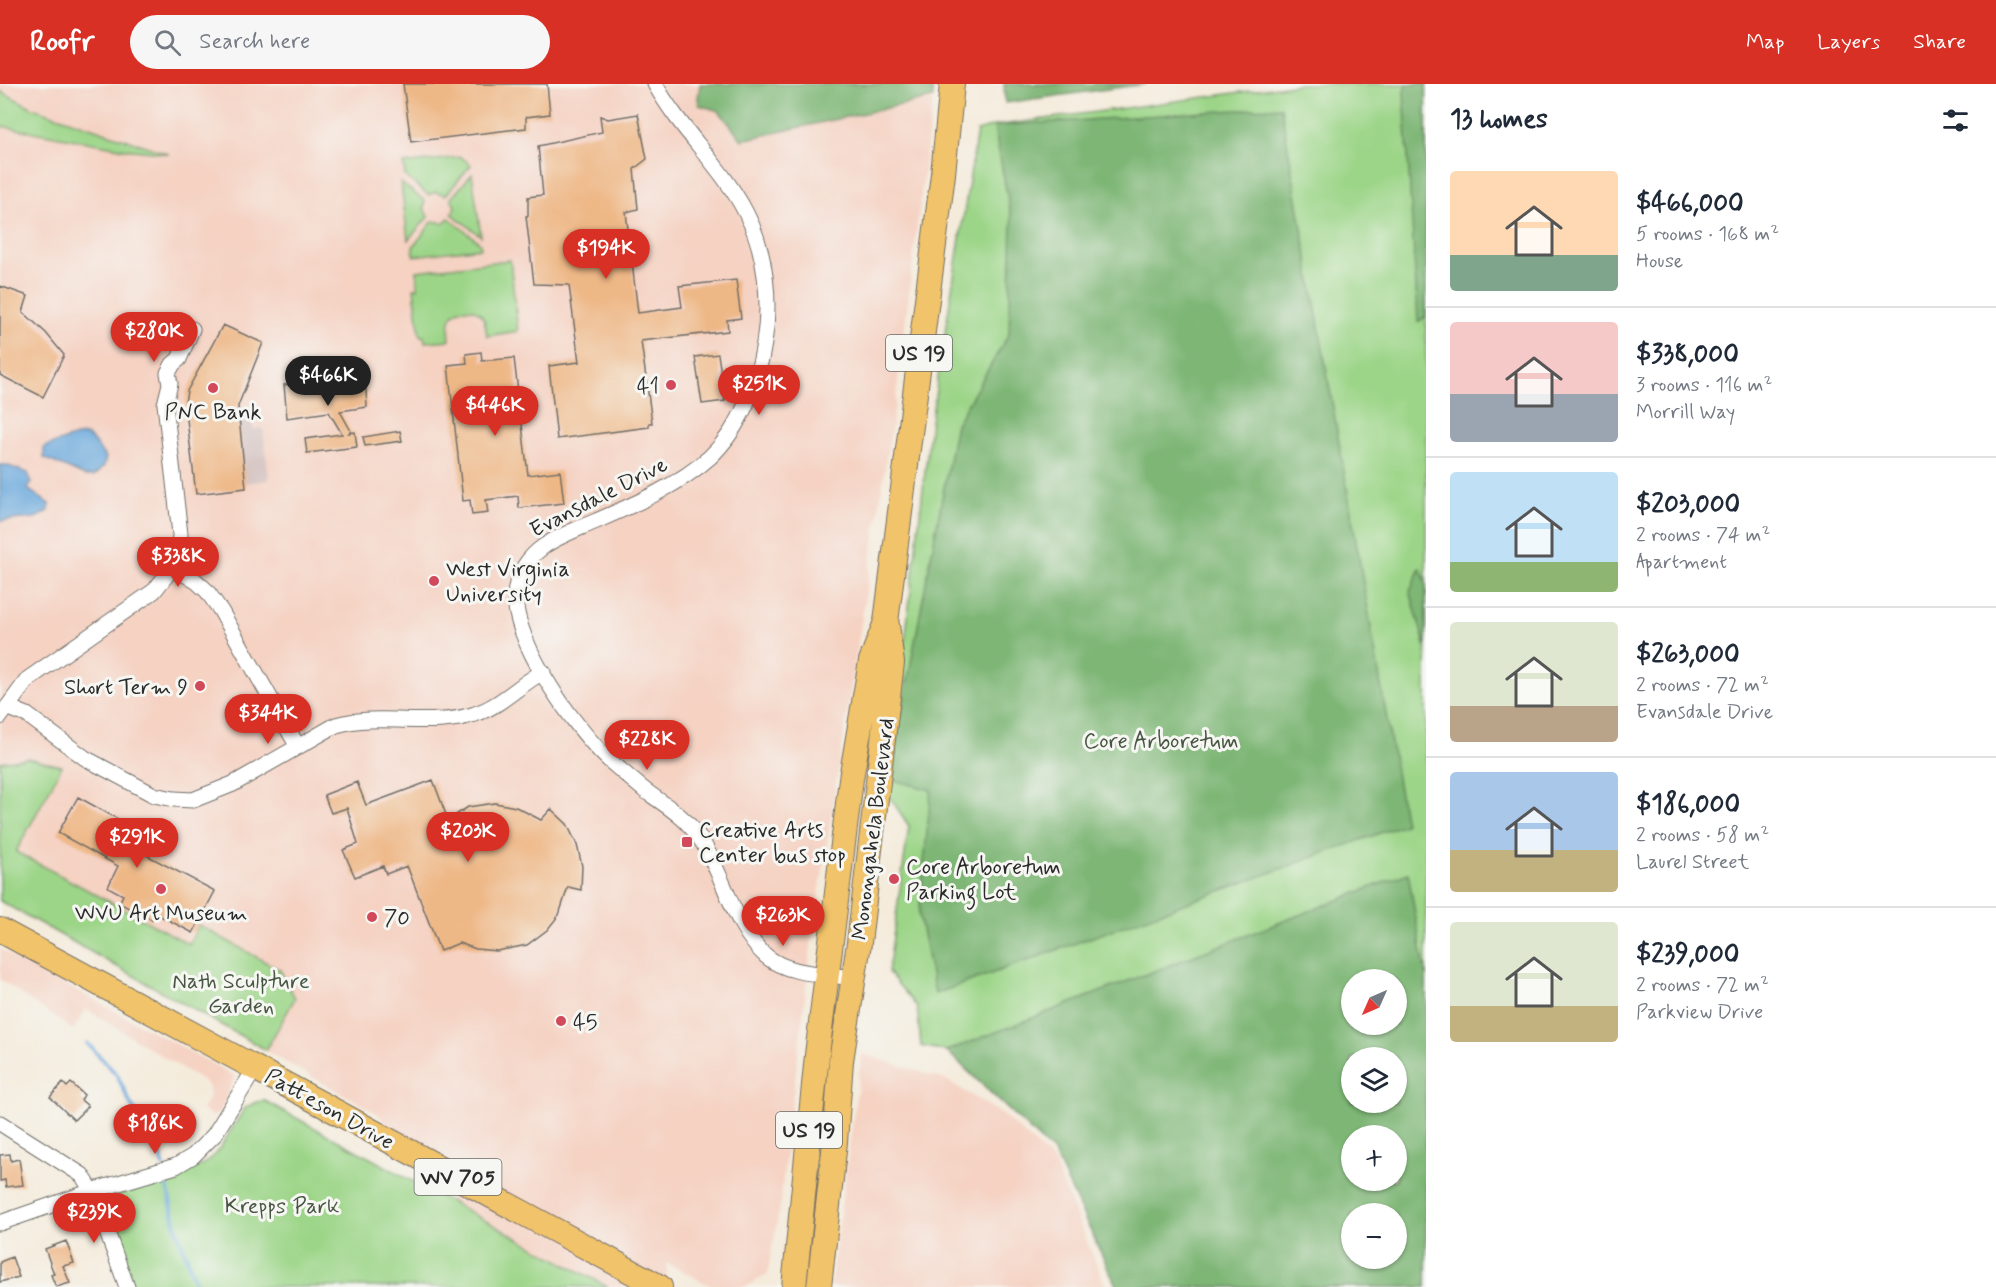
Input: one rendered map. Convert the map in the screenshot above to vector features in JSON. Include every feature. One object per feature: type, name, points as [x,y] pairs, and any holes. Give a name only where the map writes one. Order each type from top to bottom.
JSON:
[{"type":"main road","name":"Monongahela Boulevard","points":[[795,1277],[817,1055],[851,779],[871,661],[886,622],[943,174],[952,84]]},
{"type":"main road","name":"Monongahela Boulevard","points":[[819,1287],[835,1142],[841,1061],[892,663],[886,622]]},
{"type":"main road","name":"Patteson Drive","points":[[0,930],[660,1287]]},
{"type":"main road","points":[[774,1287],[795,1277]]},
{"type":"street","name":"Evansdale Drive","points":[[655,84],[747,213],[763,265],[767,293],[767,324],[756,380],[744,408],[728,434],[711,456],[689,474],[665,488],[541,546],[522,568],[516,587],[514,601],[518,622],[560,702],[607,758],[647,792],[677,813],[701,840],[753,944],[768,958],[788,968],[853,978]]},
{"type":"street","points":[[4,712],[28,679],[154,591],[173,567],[179,549],[180,534],[165,404],[170,384],[181,368],[179,359],[192,329]]},
{"type":"street","points":[[173,567],[202,586],[217,604],[298,747]]},
{"type":"street","points":[[4,712],[27,714],[86,758],[154,795],[193,800],[256,772],[336,726],[352,721],[453,719],[476,714],[499,702],[543,672]]},
{"type":"street","points":[[0,1223],[92,1191],[176,1166],[202,1149],[214,1135],[255,1067]]},
{"type":"street","points":[[0,1123],[82,1175],[92,1191],[127,1287]]},
{"type":"shaded area","name":"West Virginia University","points":[[0,84],[932,84],[933,98],[895,405],[811,946],[779,1212],[767,1275],[745,1287],[713,1287],[667,1263],[667,1287],[502,1287],[487,1243],[377,1113],[0,902]]},
{"type":"shaded area","points":[[252,418],[253,429],[263,428],[269,480],[245,483],[239,419]]},
{"type":"shaded area","points":[[0,949],[235,1076],[221,1111],[213,1116],[202,1110],[210,1095],[206,1083],[86,1009],[73,1030],[0,979]]},
{"type":"shaded area","points":[[862,1054],[946,1080],[1002,1114],[1053,1160],[1106,1287],[830,1287]]},
{"type":"green space","points":[[700,84],[932,84],[933,98],[742,140],[719,111],[699,105]]},
{"type":"green space","points":[[1004,84],[1146,84],[1005,103]]},
{"type":"green space","name":"Core Arboretum","points":[[1300,84],[1426,84],[1426,1287],[1117,1287],[1054,1153],[947,1051],[921,1046],[917,1007],[888,972],[909,826],[887,793],[931,421],[977,131],[994,126]]},
{"type":"green space","points":[[1406,84],[1426,84],[1426,316],[1418,322],[1404,92]]},
{"type":"green space","points":[[0,91],[33,108],[169,154],[125,149],[0,126]]},
{"type":"green space","points":[[1281,107],[1405,824],[935,994],[919,915],[931,790],[889,779],[956,424],[1009,334],[1012,221],[994,126]]},
{"type":"green space","points":[[461,157],[471,165],[446,195],[436,192],[428,195],[405,176],[404,164]]},
{"type":"green space","points":[[472,174],[481,236],[452,214],[455,206],[451,198]]},
{"type":"green space","points":[[401,183],[425,201],[424,208],[428,217],[408,240]]},
{"type":"green space","points":[[449,218],[480,243],[481,248],[414,256],[413,247],[433,221],[443,223]]},
{"type":"green space","points":[[510,260],[518,331],[487,336],[482,316],[476,311],[463,309],[452,316],[449,328],[450,340],[425,342],[424,336],[420,336],[414,288],[418,288],[417,271]]},
{"type":"green space","points":[[1420,568],[1426,582],[1426,648],[1410,591]]},
{"type":"green space","name":"Nath Sculpture Garden","points":[[27,758],[62,766],[16,852],[189,944],[199,925],[280,970],[295,998],[266,1050],[0,901],[0,762]]},
{"type":"green space","points":[[1408,873],[1426,977],[1426,1287],[1117,1287],[1054,1153],[947,1051]]},
{"type":"green space","name":"Krepps Park","points":[[265,1101],[608,1287],[127,1287],[100,1213],[108,1200],[147,1183],[203,1165],[216,1154],[245,1108],[256,1102]]},
{"type":"water","points":[[86,435],[106,457],[104,466],[94,476],[85,476],[44,458],[44,447]]},
{"type":"water","points":[[0,465],[28,473],[31,483],[28,489],[49,504],[49,511],[35,518],[0,521]]},
{"type":"building","points":[[403,84],[547,84],[550,114],[526,117],[526,128],[411,142]]},
{"type":"building","points":[[638,114],[647,159],[634,169],[638,209],[626,212],[638,313],[682,307],[679,286],[736,280],[741,318],[727,320],[728,331],[641,341],[652,423],[649,423],[649,427],[557,439],[549,366],[579,362],[569,285],[534,284],[526,216],[528,216],[528,197],[543,195],[538,146],[602,132],[600,116],[608,119]]},
{"type":"building","points":[[0,286],[28,296],[23,312],[46,333],[64,355],[43,397],[0,375]]},
{"type":"building","points":[[223,325],[263,343],[238,406],[246,488],[196,494],[185,403],[187,391]]},
{"type":"building","points":[[481,352],[482,361],[514,358],[528,475],[560,471],[564,503],[519,508],[518,496],[486,500],[488,513],[472,515],[470,500],[463,501],[448,365],[467,363],[466,354]]},
{"type":"building","points":[[718,354],[725,401],[702,404],[695,357]]},
{"type":"building","points":[[365,375],[367,407],[340,411],[351,431],[349,433],[355,432],[357,447],[307,453],[305,439],[342,434],[329,412],[287,418],[284,385]]},
{"type":"building","points":[[400,431],[402,441],[365,446],[363,437]]},
{"type":"building","points":[[433,780],[448,820],[468,807],[495,803],[516,807],[541,820],[551,809],[567,824],[577,845],[582,866],[581,890],[568,887],[559,915],[547,930],[527,945],[497,951],[476,949],[459,943],[440,951],[407,866],[386,874],[383,866],[355,877],[343,850],[358,844],[347,808],[331,813],[324,795],[357,782],[366,805]]},
{"type":"building","name":"WVU Art Museum","points":[[78,797],[136,829],[127,845],[215,891],[193,933],[155,913],[152,920],[119,903],[123,895],[108,887],[118,866],[58,833]]},
{"type":"building","points":[[63,1083],[67,1087],[71,1083],[84,1095],[81,1100],[88,1106],[74,1120],[50,1097]]},
{"type":"building","points":[[10,1154],[11,1161],[19,1159],[23,1185],[6,1187],[5,1180],[0,1181],[0,1155]]},
{"type":"building","points":[[66,1241],[74,1263],[63,1266],[70,1283],[56,1287],[45,1249]]},
{"type":"building","points":[[12,1257],[19,1277],[0,1282],[0,1262]]},
{"type":"waterway","points":[[87,1043],[117,1075],[131,1105],[159,1149],[163,1166]]},
{"type":"waterway","points":[[164,1173],[176,1227],[197,1287]]},
{"type":"place","name":"41","points":[[671,385]]},
{"type":"place","name":"PNC Bank","points":[[213,388]]},
{"type":"place","name":"West Virginia University","points":[[434,581]]},
{"type":"place","name":"Short Term 9","points":[[200,686]]},
{"type":"place","name":"Creative Arts Center bus stop","points":[[687,842]]},
{"type":"place","name":"Core Arboretum Parking Lot","points":[[894,879]]},
{"type":"place","name":"WVU Art Museum","points":[[161,889]]},
{"type":"place","name":"70","points":[[372,917]]},
{"type":"place","name":"45","points":[[561,1021]]}]
